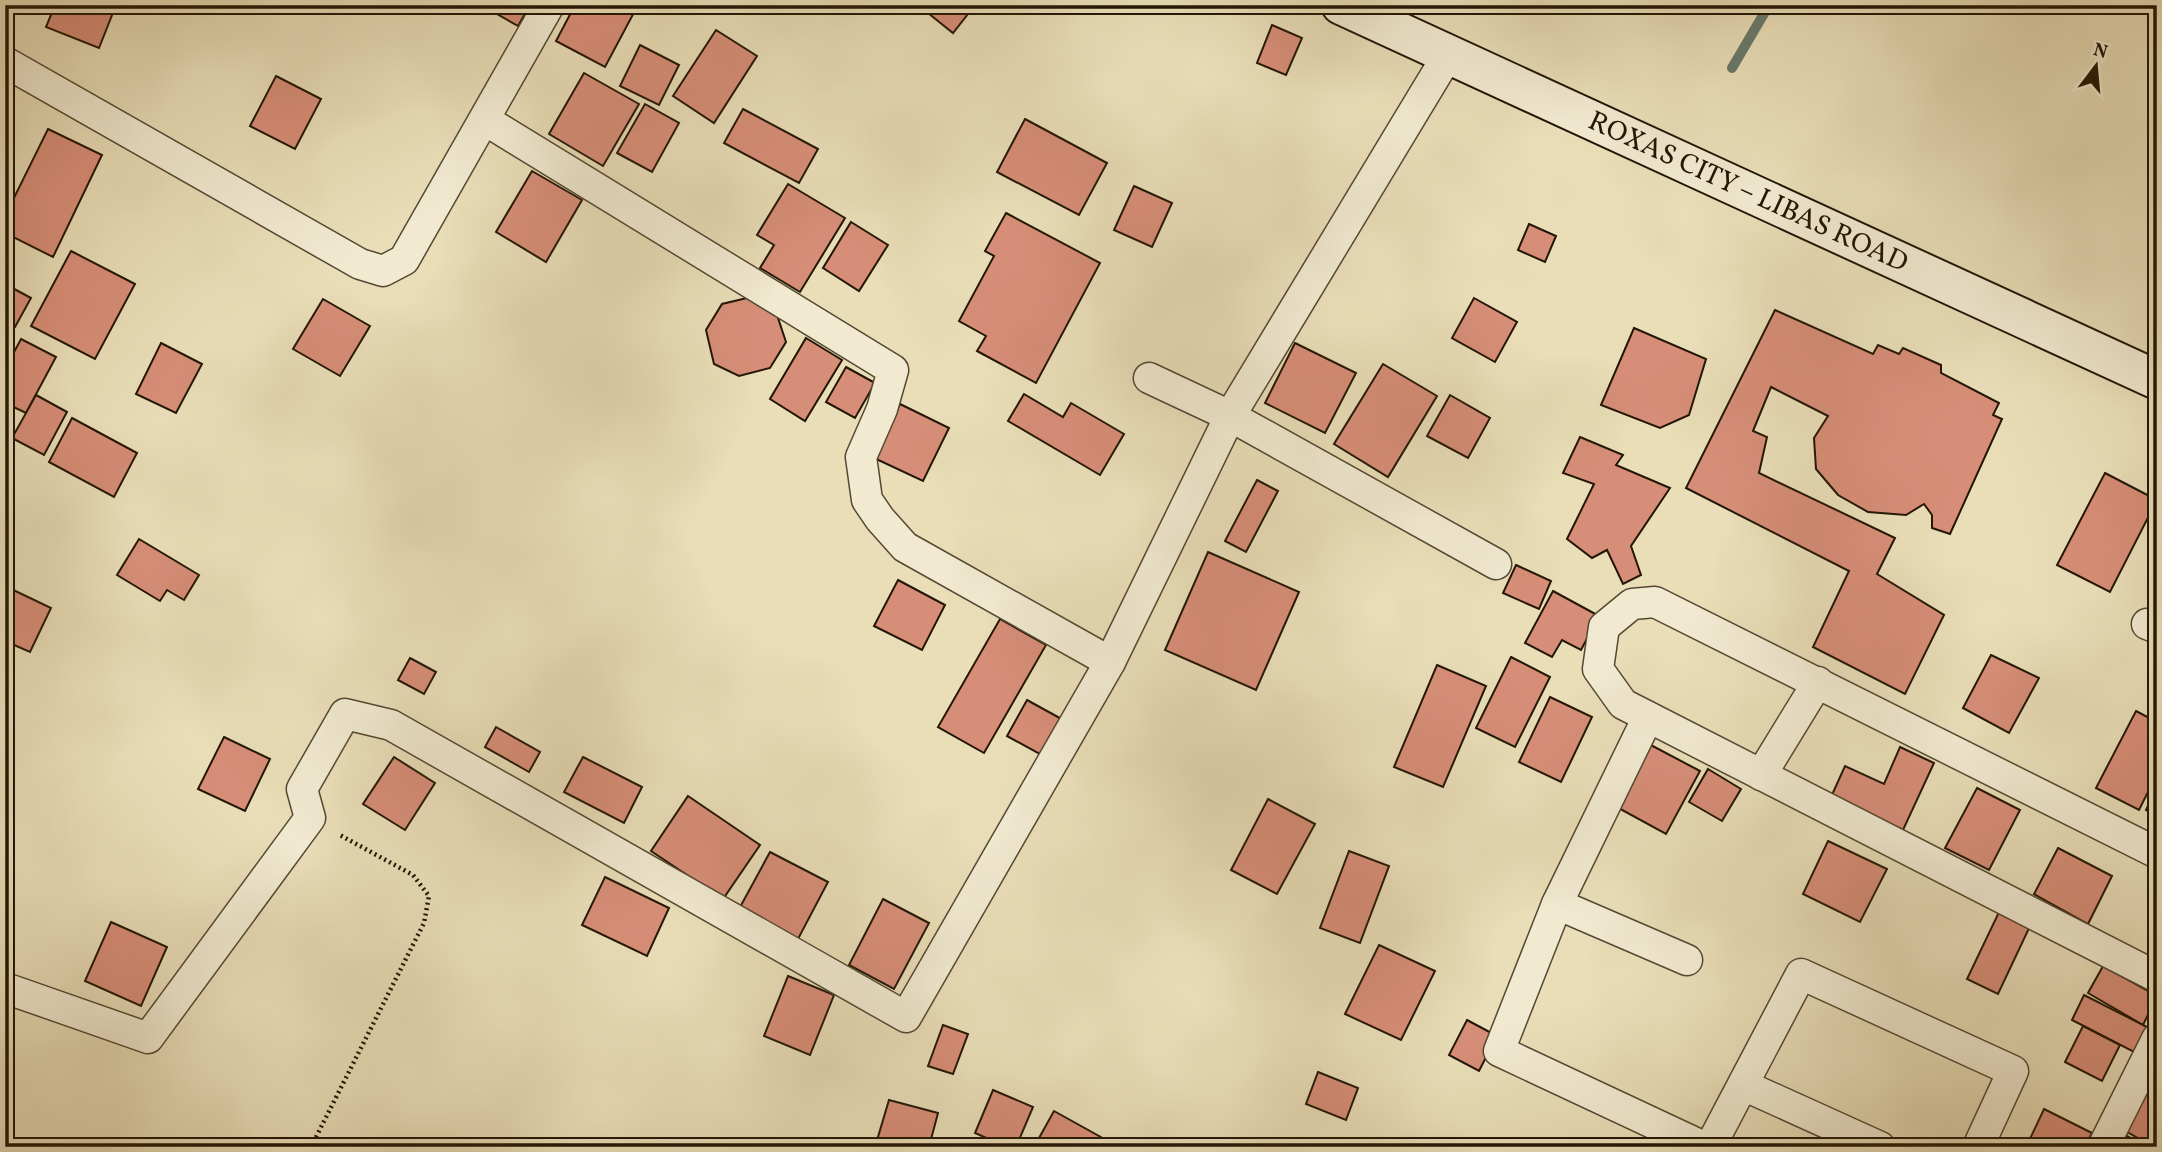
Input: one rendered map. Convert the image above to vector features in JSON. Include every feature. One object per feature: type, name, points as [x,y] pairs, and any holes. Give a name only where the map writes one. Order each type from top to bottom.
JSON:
[{"type":"main road","name":"ROXAS CITY – LIBAS ROAD","points":[[1340,5],[2157,380]]},
{"type":"street","points":[[5,62],[360,264],[383,271],[404,260],[549,5]]},
{"type":"street","points":[[5,988],[148,1038],[310,818],[302,789],[345,714],[391,725],[906,1017],[1110,662],[1230,416],[1448,55]]},
{"type":"street","points":[[485,120],[893,370],[881,409],[861,457],[867,500],[880,519],[905,547],[1110,662]]},
{"type":"street","points":[[1149,378],[1230,416],[1496,564]]},
{"type":"street","points":[[2157,853],[1655,602],[1632,604],[1604,627],[1598,669],[1623,704],[2157,977]]},
{"type":"street","points":[[1761,775],[1818,682]]},
{"type":"street","points":[[1648,717],[1557,904],[1499,1051],[1704,1147]]},
{"type":"street","points":[[1557,904],[1687,960]]},
{"type":"street","points":[[1710,1147],[1801,974],[2013,1071],[1978,1147]]},
{"type":"street","points":[[2102,1147],[2157,1039]]},
{"type":"street","points":[[1743,1085],[1880,1147]]},
{"type":"path","points":[[310,818],[413,876],[429,896],[424,923],[311,1147]]},
{"type":"building","points":[[55,5],[116,5],[99,48],[46,27]]},
{"type":"building","points":[[481,5],[530,5],[518,26]]},
{"type":"building","points":[[575,5],[638,5],[605,67],[556,41]]},
{"type":"building","points":[[918,5],[975,5],[953,33]]},
{"type":"building","points":[[1272,25],[1302,38],[1286,75],[1257,63]]},
{"type":"building","points":[[716,30],[757,56],[714,123],[673,96]]},
{"type":"building","points":[[640,45],[679,65],[659,105],[620,86]]},
{"type":"building","points":[[584,73],[639,104],[603,166],[549,134]]},
{"type":"building","points":[[276,76],[321,99],[295,149],[250,126]]},
{"type":"building","points":[[645,104],[679,123],[652,172],[617,153]]},
{"type":"building","points":[[743,109],[818,149],[799,183],[724,143]]},
{"type":"building","points":[[1025,119],[1107,163],[1079,215],[997,172]]},
{"type":"building","points":[[48,129],[102,155],[53,257],[5,233],[5,216]]},
{"type":"building","points":[[532,171],[582,200],[546,262],[496,232]]},
{"type":"building","points":[[788,184],[845,218],[800,292],[760,268],[774,245],[757,235]]},
{"type":"building","points":[[1134,186],[1172,203],[1152,247],[1114,230]]},
{"type":"building","points":[[1006,213],[1100,263],[1036,383],[977,351],[986,336],[959,321],[994,256],[985,251]]},
{"type":"building","points":[[851,222],[888,245],[859,291],[823,268]]},
{"type":"building","points":[[1529,224],[1556,236],[1545,262],[1518,250]]},
{"type":"building","points":[[71,251],[135,284],[95,359],[31,326]]},
{"type":"building","points":[[5,284],[31,298],[15,327],[5,322]]},
{"type":"building","points":[[751,297],[776,312],[786,342],[770,368],[739,376],[714,364],[706,330],[722,304]]},
{"type":"building","points":[[1474,298],[1517,322],[1495,362],[1452,338]]},
{"type":"building","points":[[323,299],[370,326],[340,376],[293,349]]},
{"type":"building","points":[[1775,310],[1873,354],[1878,345],[1899,354],[1903,348],[1941,365],[1941,373],[1999,403],[1993,415],[2002,419],[1950,534],[1932,528],[1932,515],[1924,504],[1906,515],[1868,512],[1838,495],[1816,469],[1814,438],[1828,416],[1771,387],[1753,431],[1767,437],[1759,473],[1895,538],[1877,574],[1944,615],[1905,694],[1813,647],[1849,571],[1686,488]]},
{"type":"building","points":[[1634,328],[1706,359],[1689,415],[1660,428],[1601,405]]},
{"type":"building","points":[[806,338],[842,360],[805,421],[770,399]]},
{"type":"building","points":[[21,339],[56,357],[26,413],[5,403],[5,369]]},
{"type":"building","points":[[161,343],[202,364],[176,413],[136,394]]},
{"type":"building","points":[[1295,343],[1356,373],[1325,433],[1265,403]]},
{"type":"building","points":[[1383,364],[1437,396],[1388,477],[1334,444]]},
{"type":"building","points":[[846,367],[875,383],[855,418],[826,402]]},
{"type":"building","points":[[1024,394],[1063,417],[1071,403],[1124,434],[1100,475],[1008,421]]},
{"type":"building","points":[[36,395],[67,412],[44,455],[12,438]]},
{"type":"building","points":[[1450,395],[1490,418],[1468,458],[1427,436]]},
{"type":"building","points":[[900,404],[949,428],[923,481],[874,458]]},
{"type":"building","points":[[72,418],[137,453],[114,497],[49,462]]},
{"type":"building","points":[[1580,437],[1623,455],[1616,465],[1670,488],[1631,546],[1641,575],[1623,584],[1607,550],[1592,558],[1567,539],[1594,484],[1563,473]]},
{"type":"building","points":[[2105,473],[2157,500],[2110,592],[2057,565]]},
{"type":"building","points":[[1257,480],[1278,491],[1246,552],[1225,541]]},
{"type":"building","points":[[139,539],[199,575],[184,600],[167,590],[160,601],[117,575]]},
{"type":"building","points":[[1208,552],[1299,592],[1256,690],[1165,650]]},
{"type":"building","points":[[1516,565],[1551,581],[1539,609],[1503,593]]},
{"type":"building","points":[[898,580],[945,605],[922,650],[874,626]]},
{"type":"building","points":[[5,586],[51,608],[30,652],[5,641]]},
{"type":"building","points":[[1553,591],[1599,616],[1581,650],[1562,640],[1552,657],[1525,643]]},
{"type":"building","points":[[1000,619],[1046,645],[984,753],[938,727]]},
{"type":"building","points":[[1991,655],[2039,678],[2009,733],[1963,708]]},
{"type":"building","points":[[1511,657],[1550,677],[1515,747],[1476,728]]},
{"type":"building","points":[[410,658],[436,672],[424,694],[398,680]]},
{"type":"building","points":[[1437,665],[1486,686],[1443,787],[1394,767]]},
{"type":"building","points":[[1550,697],[1592,717],[1561,782],[1519,762]]},
{"type":"building","points":[[1027,700],[1067,722],[1047,758],[1007,736]]},
{"type":"building","points":[[2136,711],[2157,722],[2157,774],[2139,810],[2096,788]]},
{"type":"building","points":[[496,727],[540,752],[529,772],[485,747]]},
{"type":"building","points":[[224,737],[270,759],[245,811],[198,789]]},
{"type":"building","points":[[1647,743],[1700,771],[1666,834],[1613,805]]},
{"type":"building","points":[[1900,747],[1934,763],[1903,830],[1831,797],[1845,766],[1884,784]]},
{"type":"building","points":[[394,757],[435,783],[405,830],[363,804]]},
{"type":"building","points":[[583,757],[642,787],[624,823],[564,792]]},
{"type":"building","points":[[1708,769],[1741,789],[1722,821],[1689,802]]},
{"type":"building","points":[[2157,787],[2157,815],[2146,810]]},
{"type":"building","points":[[1977,788],[2020,810],[1989,870],[1945,848]]},
{"type":"building","points":[[688,796],[760,845],[723,899],[651,851]]},
{"type":"building","points":[[1268,799],[1315,824],[1277,894],[1231,870]]},
{"type":"building","points":[[1828,841],[1887,869],[1860,922],[1803,894]]},
{"type":"building","points":[[2058,848],[2112,876],[2088,924],[2034,894]]},
{"type":"building","points":[[1349,851],[1389,866],[1360,943],[1320,928]]},
{"type":"building","points":[[770,852],[828,882],[798,939],[739,909]]},
{"type":"building","points":[[605,877],[669,908],[647,956],[582,925]]},
{"type":"building","points":[[883,899],[929,923],[894,989],[849,965]]},
{"type":"building","points":[[2000,910],[2031,924],[1998,994],[1967,979]]},
{"type":"building","points":[[111,922],[167,947],[141,1006],[85,981]]},
{"type":"building","points":[[1379,945],[1435,971],[1401,1040],[1345,1014]]},
{"type":"building","points":[[2103,966],[2157,996],[2143,1025],[2088,993]]},
{"type":"building","points":[[788,976],[834,995],[810,1055],[764,1036]]},
{"type":"building","points":[[2084,995],[2147,1027],[2134,1052],[2072,1020]]},
{"type":"building","points":[[1467,1020],[1497,1036],[1479,1071],[1449,1055]]},
{"type":"building","points":[[943,1025],[968,1034],[953,1074],[928,1066]]},
{"type":"building","points":[[2083,1026],[2120,1045],[2102,1081],[2065,1062]]},
{"type":"building","points":[[1318,1072],[1358,1088],[1346,1120],[1306,1104]]},
{"type":"building","points":[[2140,1089],[2157,1098],[2154,1147],[2122,1129]]},
{"type":"building","points":[[993,1090],[1033,1107],[1016,1147],[1007,1147],[975,1133]]},
{"type":"building","points":[[889,1100],[938,1113],[929,1147],[875,1147]]},
{"type":"building","points":[[2044,1109],[2092,1133],[2084,1147],[2036,1147],[2028,1143]]},
{"type":"building","points":[[1054,1111],[1108,1141],[1104,1147],[1034,1147]]},
{"type":"building","points":[[2121,1133],[2144,1145],[2143,1147],[2113,1147]]},
{"type":"waterway","points":[[1732,68],[1769,5]]}]
